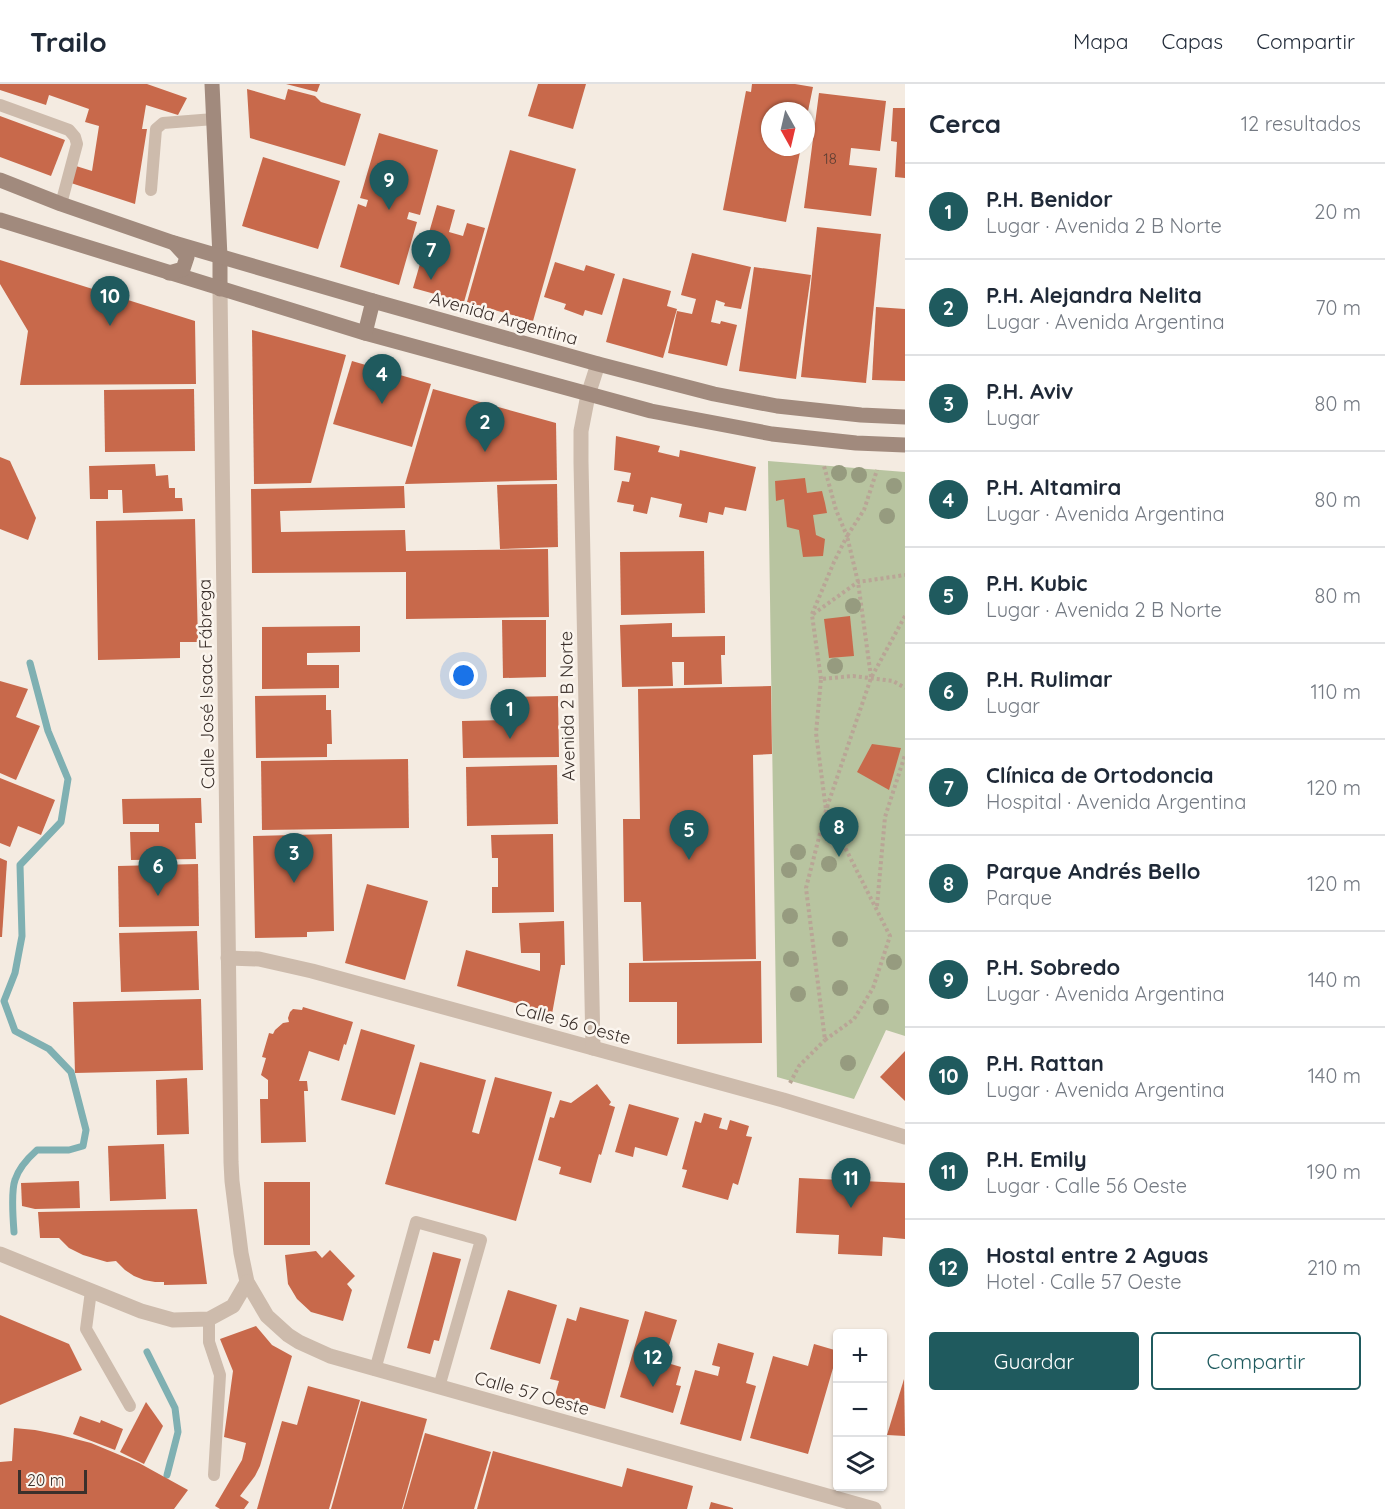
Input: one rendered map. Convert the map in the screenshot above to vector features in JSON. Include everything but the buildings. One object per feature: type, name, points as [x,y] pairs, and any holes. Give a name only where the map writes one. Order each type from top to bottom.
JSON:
[{"type":"street","name":"Calle José Isaac Fábrega","points":[[212,84],[220,257],[232,1176],[241,1253],[247,1282]]},
{"type":"street","name":"Avenida Argentina","points":[[0,180],[174,243],[598,364],[714,394],[777,406],[905,417]]},
{"type":"street","points":[[0,220],[365,333],[651,411],[772,434],[856,443],[905,445]]},
{"type":"street","points":[[169,273],[183,269],[187,257],[174,243]]},
{"type":"street","points":[[365,333],[373,301]]},
{"type":"street","name":"Avenida 2 B Norte","points":[[593,1048],[581,430],[588,395],[598,364]]},
{"type":"street","name":"Calle 56 Oeste","points":[[228,958],[259,959],[312,971],[783,1100],[905,1137]]},
{"type":"street","points":[[0,1254],[141,1311],[173,1320],[209,1319],[233,1306],[247,1282]]},
{"type":"street","name":"Calle 57 Oeste","points":[[247,1282],[267,1316],[288,1335],[330,1356],[834,1503],[874,1509]]},
{"type":"lane","points":[[0,105],[69,130],[75,137],[77,144],[61,204]]},
{"type":"lane","points":[[151,190],[156,129],[163,123],[214,119]]},
{"type":"lane","points":[[375,1370],[416,1222],[481,1240],[439,1388]]},
{"type":"lane","points":[[91,1291],[86,1329],[130,1406]]},
{"type":"lane","points":[[209,1319],[209,1342],[220,1375],[214,1475]]},
{"type":"path","points":[[824,466],[836,510],[847,536],[858,582],[871,678]]},
{"type":"path","points":[[783,1100],[799,1066],[825,1040],[854,1019],[873,988],[890,936],[826,810],[816,733],[821,679],[812,615],[834,562],[864,510],[877,470]]},
{"type":"path","points":[[812,615],[858,582],[905,575]]},
{"type":"path","points":[[825,1040],[806,888],[826,810],[871,678],[905,616]]},
{"type":"path","points":[[821,679],[853,676],[893,681],[905,688]]},
{"type":"path","points":[[877,909],[885,817],[905,755]]},
{"type":"green space","points":[[768,461],[905,472],[905,1036],[886,1030],[854,1099],[777,1077]]},
{"type":"waterway","points":[[14,1232],[13,1191],[21,1167],[37,1150],[69,1150],[83,1146],[86,1130],[71,1072],[49,1049],[15,1031],[4,1001],[15,973],[22,936],[20,865],[61,822],[68,779],[48,731],[30,663]]},
{"type":"waterway","points":[[147,1352],[175,1408],[178,1432],[167,1475]]},
{"type":"place","name":"P.H. Sobredo","points":[[389,210]]},
{"type":"place","name":"Clínica de Ortodoncia","points":[[431,280]]},
{"type":"place","name":"P.H. Rattan","points":[[110,326]]},
{"type":"place","name":"P.H. Altamira","points":[[382,404]]},
{"type":"place","name":"P.H. Alejandra Nelita","points":[[485,452]]},
{"type":"place","name":"P.H. Benidor","points":[[510,739]]},
{"type":"place","name":"Parque Andrés Bello","points":[[839,857]]},
{"type":"place","name":"P.H. Kubic","points":[[689,860]]},
{"type":"place","name":"P.H. Aviv","points":[[294,883]]},
{"type":"place","name":"P.H. Rulimar","points":[[158,896]]},
{"type":"place","name":"P.H. Emily","points":[[851,1208]]},
{"type":"place","name":"Hostal entre 2 Aguas","points":[[653,1387]]}]
